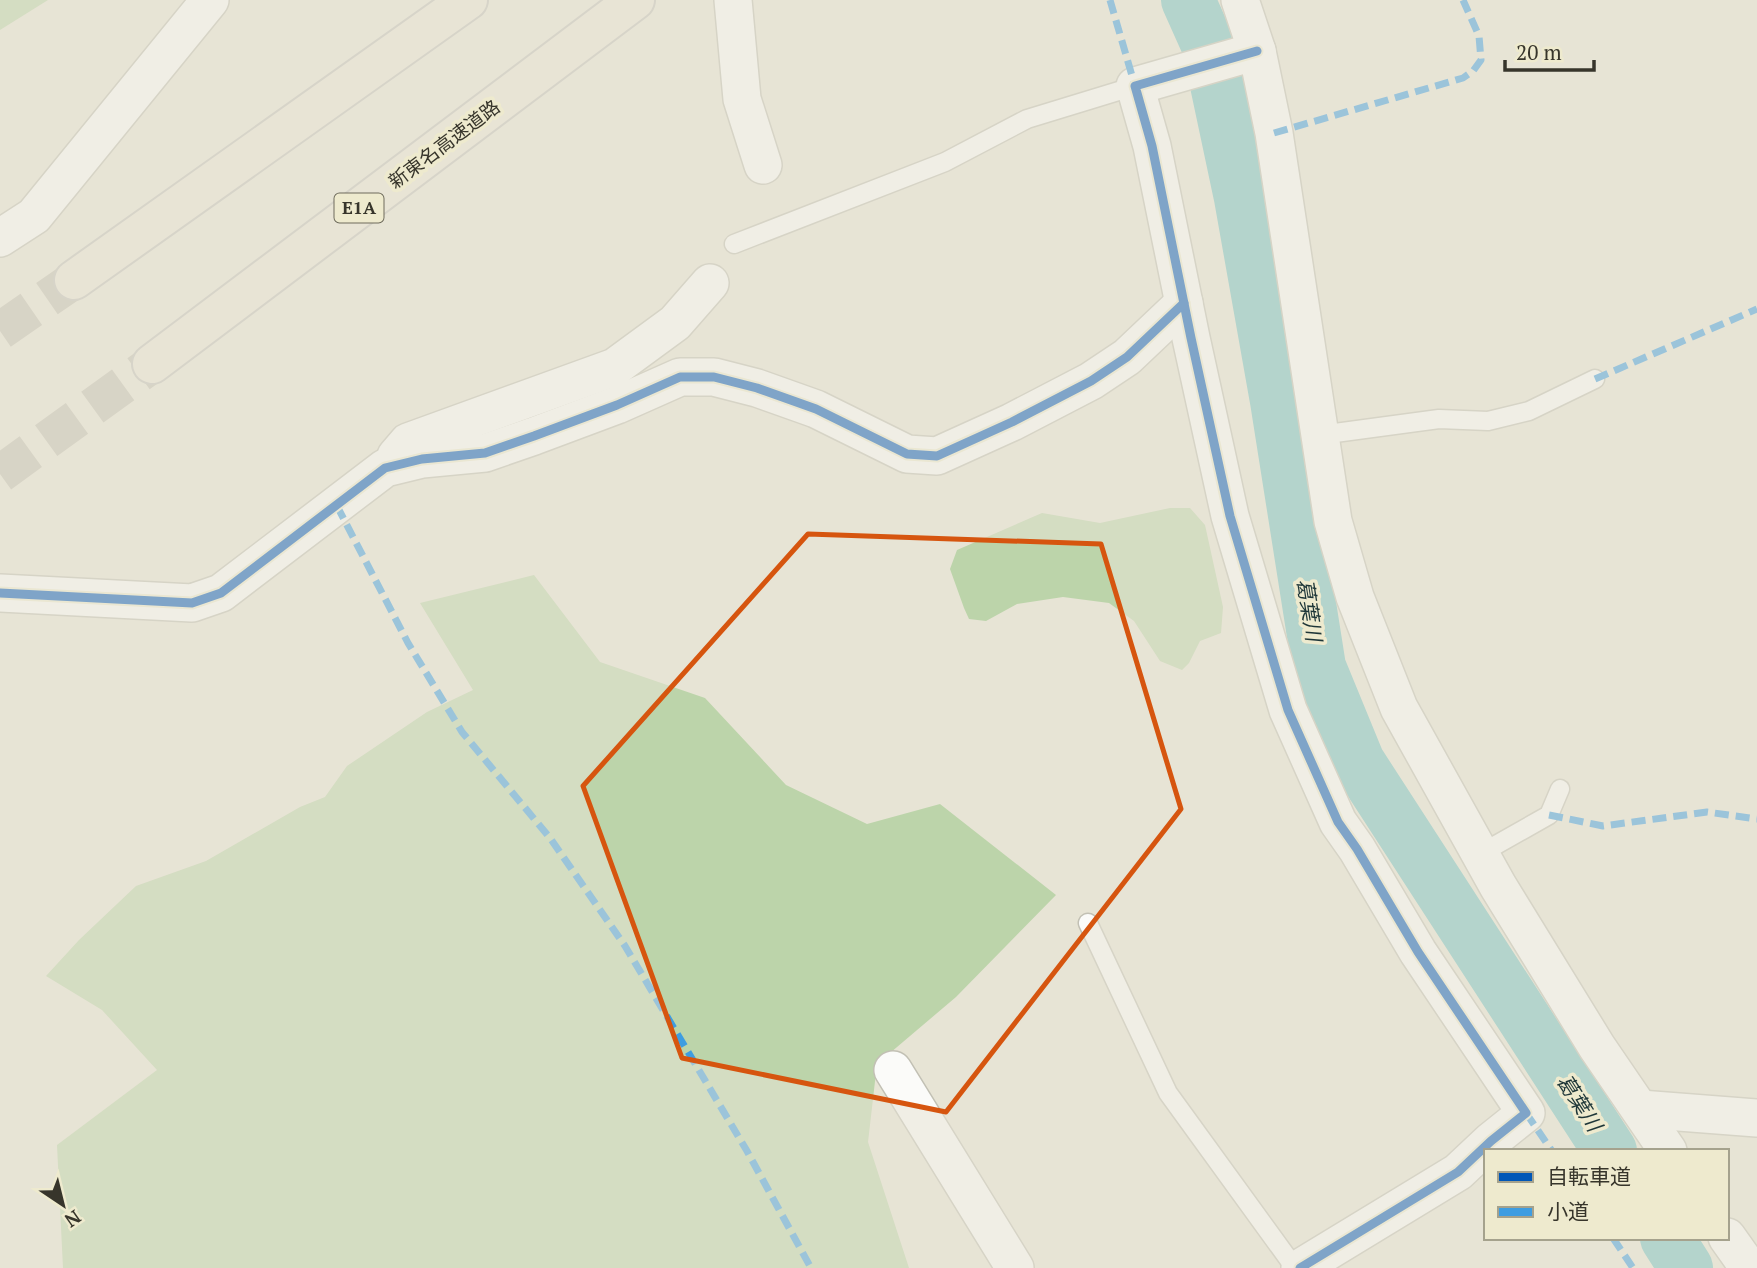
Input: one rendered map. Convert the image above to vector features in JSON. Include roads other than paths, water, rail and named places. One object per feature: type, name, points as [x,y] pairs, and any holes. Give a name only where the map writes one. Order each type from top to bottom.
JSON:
[{"type":"highway","points":[[74,280],[468,0]]},
{"type":"highway","name":"新東名高速道路","points":[[152,364],[635,0]]},
{"type":"street","points":[[0,238],[34,216],[210,0]]},
{"type":"street","points":[[733,0],[742,99],[763,165]]},
{"type":"street","points":[[1240,0],[1251,53],[1274,133],[1333,521],[1355,597],[1399,708],[1498,886],[1597,1047],[1667,1149]]},
{"type":"street","points":[[1251,53],[1140,85],[1230,516],[1288,710],[1338,822],[1418,952],[1526,1113],[1458,1172],[1297,1268]]},
{"type":"street","points":[[0,593],[192,603],[221,593],[386,468],[408,442],[615,367],[676,323],[710,283]]},
{"type":"street","points":[[386,468],[422,459],[485,453],[605,410],[680,377],[714,377],[757,388],[816,409],[907,454],[937,456],[1012,422],[1091,381],[1127,357],[1184,303]]},
{"type":"street","points":[[893,1070],[1015,1268]]},
{"type":"street","points":[[1640,1109],[1757,1118]]},
{"type":"street","points":[[1729,1240],[1749,1268]]},
{"type":"lane","points":[[734,244],[945,162],[1027,118],[1140,85]]},
{"type":"lane","points":[[1320,435],[1439,419],[1488,421],[1529,411],[1595,379]]},
{"type":"lane","points":[[1480,853],[1549,815],[1560,789]]},
{"type":"lane","points":[[1088,923],[1168,1093],[1297,1268]]},
{"type":"waterway","name":"葛葉川","points":[[1188,0],[1209,47],[1241,198],[1277,401],[1319,667],[1358,762],[1609,1149]]},
{"type":"waterway","name":"葛葉川","points":[[1668,1240],[1686,1268]]},
{"type":"tunnel","points":[[0,331],[74,280]]},
{"type":"tunnel","points":[[0,474],[152,364]]}]
